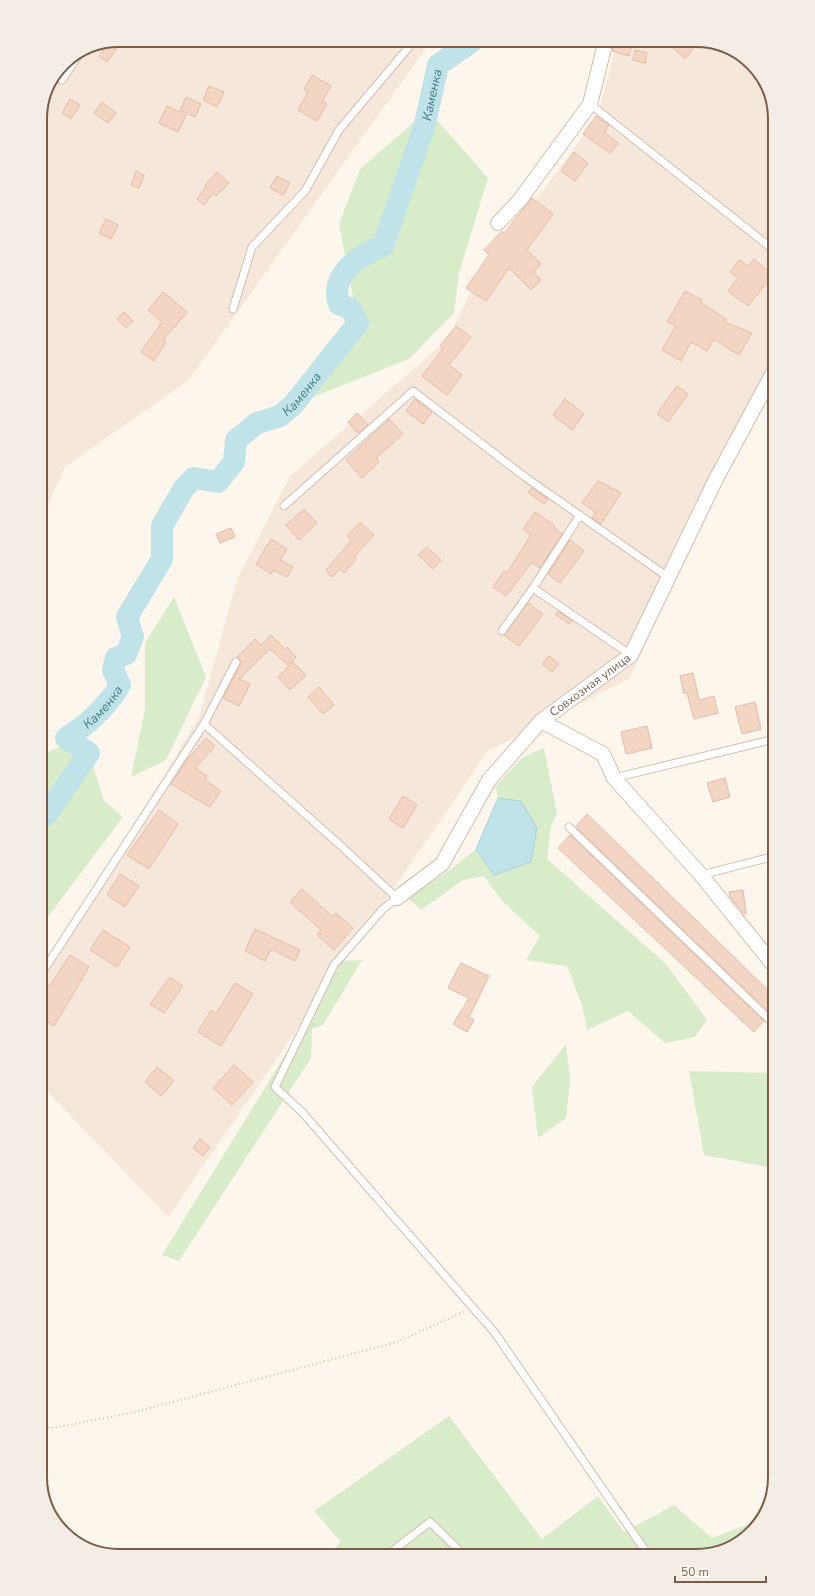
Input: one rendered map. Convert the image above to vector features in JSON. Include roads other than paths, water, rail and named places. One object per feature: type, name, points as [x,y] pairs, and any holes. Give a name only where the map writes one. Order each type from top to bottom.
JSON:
[{"type":"street","points":[[498,223],[519,202],[590,104],[604,47]]},
{"type":"street","name":"Совхозная улица","points":[[396,898],[442,864],[489,780],[541,721],[631,655],[716,478],[768,385]]},
{"type":"street","points":[[541,721],[603,754],[614,778],[701,875],[768,958]]},
{"type":"lane","points":[[233,309],[252,246],[305,190],[340,130],[408,47]]},
{"type":"lane","points":[[60,78],[62,80],[72,64]]},
{"type":"lane","points":[[590,104],[768,245]]},
{"type":"lane","points":[[284,506],[413,390],[525,477],[668,577]]},
{"type":"lane","points":[[502,631],[533,588],[580,515]]},
{"type":"lane","points":[[533,588],[631,655]]},
{"type":"lane","points":[[47,965],[204,724],[236,662]]},
{"type":"lane","points":[[204,724],[340,845],[396,898],[383,909],[334,965],[275,1087],[302,1112],[495,1333],[644,1549]]},
{"type":"lane","points":[[614,778],[768,742]]},
{"type":"lane","points":[[569,826],[768,1017]]},
{"type":"lane","points":[[701,875],[768,858]]},
{"type":"lane","points":[[395,1549],[430,1522],[458,1549]]},
{"type":"water","points":[[498,798],[521,801],[537,828],[531,862],[494,875],[476,849]]},
{"type":"waterway","name":"Каменка","points":[[47,814],[89,753],[66,738],[96,715],[109,701],[120,685],[113,670],[116,658],[126,654],[133,637],[127,617],[162,559],[162,526],[184,488],[194,478],[218,482],[234,462],[236,440],[257,423],[280,416],[293,405],[358,323],[351,309],[339,304],[337,294],[338,284],[342,275],[356,261],[383,246],[425,124],[438,65],[464,47]]}]
